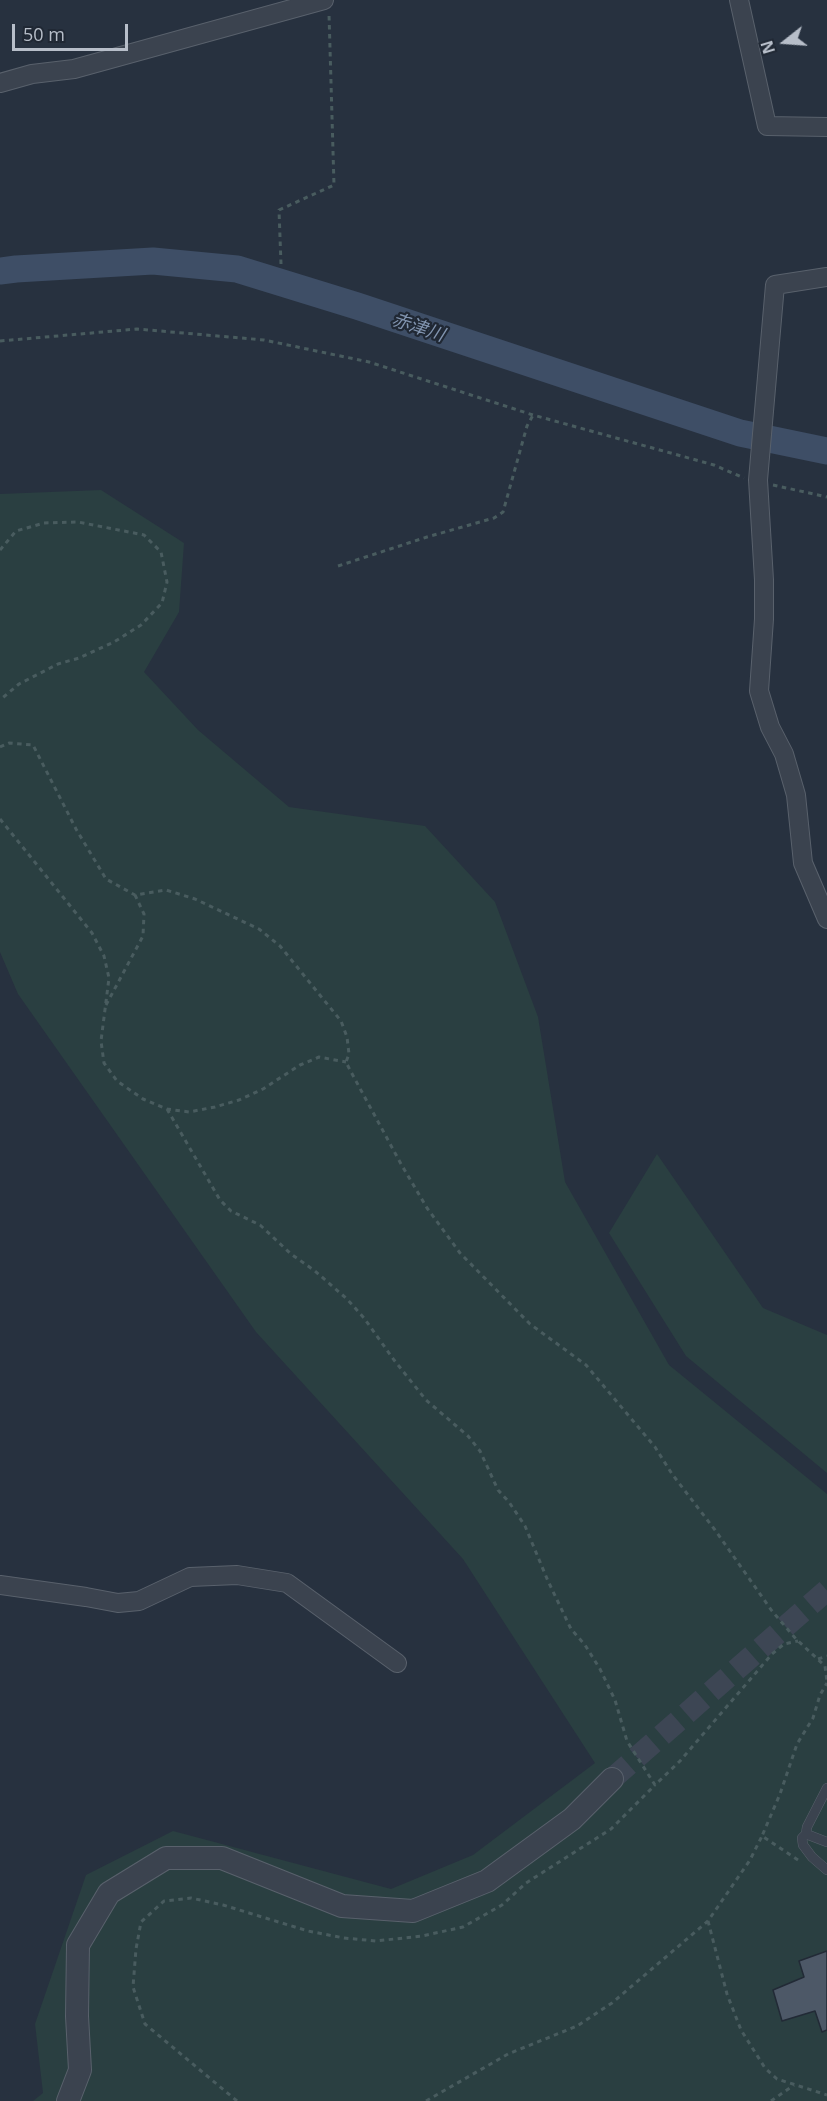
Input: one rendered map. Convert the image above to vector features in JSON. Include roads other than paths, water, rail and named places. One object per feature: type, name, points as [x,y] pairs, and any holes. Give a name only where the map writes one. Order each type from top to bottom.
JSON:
[{"type":"street","points":[[739,0],[767,126],[827,127]]},
{"type":"street","points":[[0,83],[32,74],[74,69],[327,6]]},
{"type":"street","points":[[827,277],[775,285],[758,482],[764,580],[759,691],[770,727],[784,754],[796,795],[803,863],[827,919]]},
{"type":"street","points":[[0,1585],[118,1603],[139,1601],[190,1578],[237,1575],[287,1583],[397,1663]]},
{"type":"street","points":[[68,2101],[80,2070],[77,2016],[78,1945],[108,1893],[166,1858],[222,1858],[342,1906],[413,1911],[487,1881],[572,1819],[612,1779]]},
{"type":"lane","points":[[827,1788],[802,1838],[803,1845],[812,1857],[827,1870]]},
{"type":"lane","points":[[806,1834],[827,1842]]},
{"type":"waterway","name":"赤津川","points":[[0,271],[153,261],[237,269],[357,306],[740,433],[827,451]]},
{"type":"tunnel","points":[[612,1779],[827,1590]]}]
